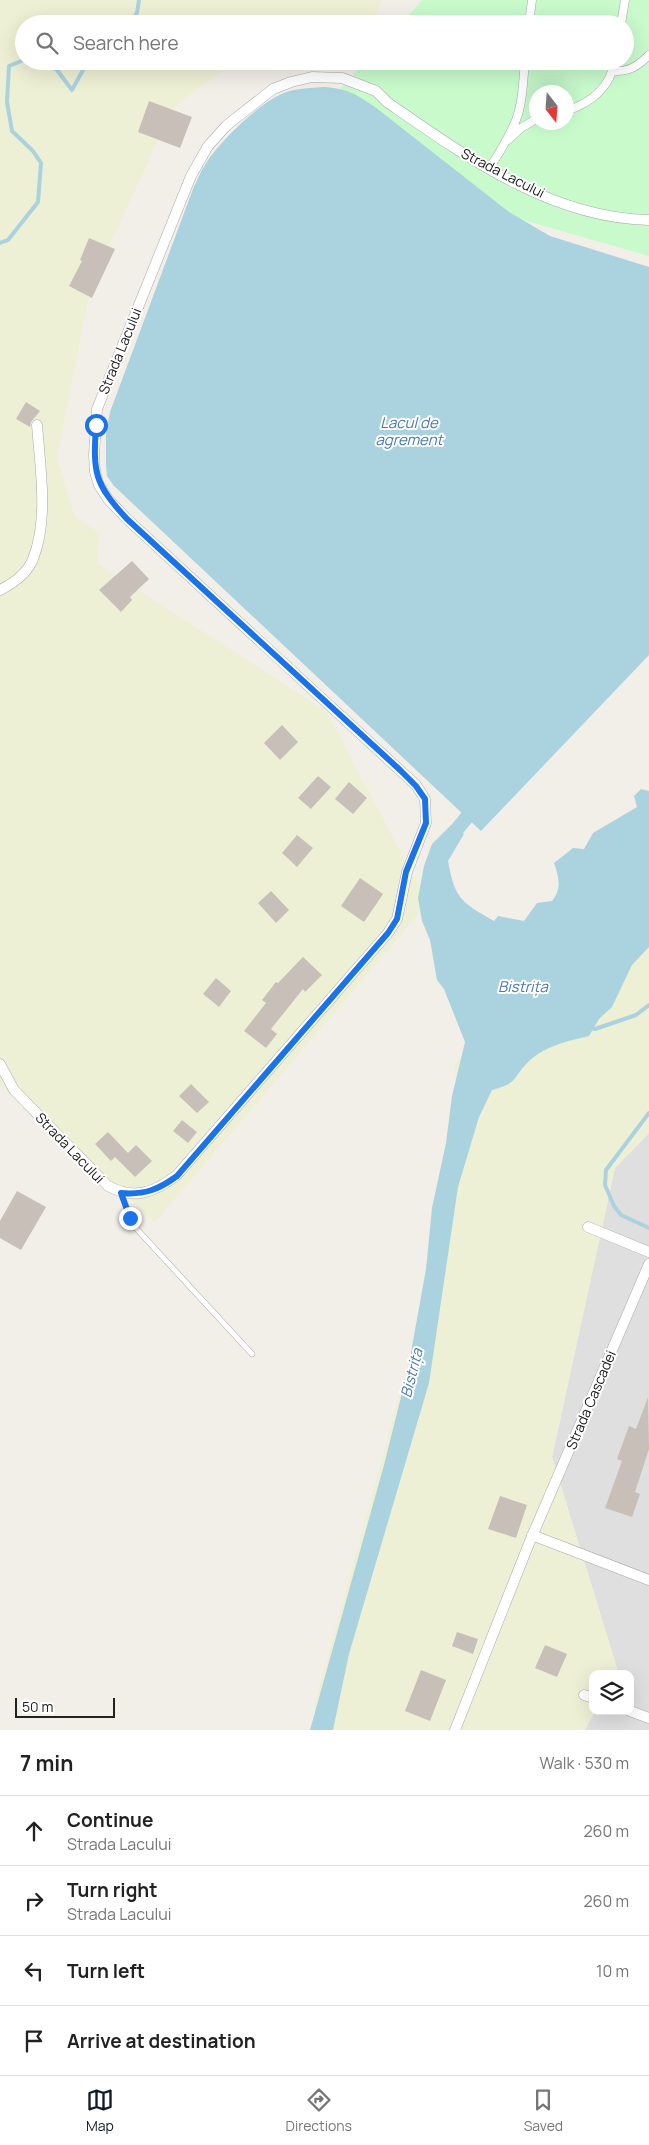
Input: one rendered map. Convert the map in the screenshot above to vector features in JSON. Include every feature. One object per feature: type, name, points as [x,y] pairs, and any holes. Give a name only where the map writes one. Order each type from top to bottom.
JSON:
[{"type":"street","points":[[531,15],[532,0]]},
{"type":"street","points":[[622,15],[625,0]]},
{"type":"street","points":[[634,67],[649,55]]},
{"type":"street","points":[[489,169],[507,141],[516,121],[524,70]]},
{"type":"street","points":[[574,107],[595,96],[607,84],[613,72],[629,70]]},
{"type":"street","name":"Strada Lacului","points":[[0,1064],[14,1090],[99,1179],[121,1193],[139,1195],[167,1183],[177,1176],[388,933],[397,919],[406,872],[426,823],[427,810],[425,799],[416,786],[127,519],[108,499],[95,472],[94,455],[97,409],[191,176],[208,146],[227,125],[273,89],[312,77],[342,78],[376,91],[387,102],[471,160],[524,187],[586,211],[627,219],[649,220]]},
{"type":"street","points":[[507,141],[529,123]]},
{"type":"street","points":[[0,590],[14,583],[24,572],[33,560],[39,539],[42,496],[37,425]]},
{"type":"street","points":[[588,1227],[649,1252]]},
{"type":"street","name":"Strada Cascadei","points":[[455,1730],[532,1535],[649,1264]]},
{"type":"street","points":[[532,1535],[649,1580]]},
{"type":"street","points":[[634,1712],[649,1718]]},
{"type":"lane","points":[[121,1193],[134,1226],[252,1354]]},
{"type":"shaded area","points":[[649,1133],[649,1730],[585,1730],[593,1715],[634,1715],[634,1670],[616,1670],[552,1457],[615,1168]]},
{"type":"green space","points":[[0,0],[382,0],[376,15],[15,15],[15,70],[223,70],[173,108],[91,286],[57,458],[75,517],[100,533],[97,563],[326,711],[428,903],[155,1222],[0,1085]]},
{"type":"green space","points":[[422,0],[649,0],[649,256],[509,216],[340,89],[358,70],[634,70],[634,15],[409,15]]},
{"type":"green space","points":[[649,805],[649,1133],[615,1168],[552,1457],[617,1668],[616,1670],[589,1670],[589,1715],[593,1715],[585,1730],[322,1730],[314,1707],[429,1287],[459,1108],[454,1064],[588,929]]},
{"type":"water","name":"Lacul de agrement","points":[[325,87],[346,91],[368,102],[509,212],[550,236],[649,267],[649,655],[481,831],[114,486],[107,476],[106,435],[110,412],[193,189],[202,171],[211,156],[229,135],[252,114],[274,98],[289,91]]},
{"type":"water","name":"Bistrița","points":[[641,789],[649,791],[649,947],[632,965],[612,1007],[599,1019],[589,1036],[557,1045],[535,1056],[510,1083],[492,1090],[479,1117],[458,1187],[429,1383],[349,1654],[333,1730],[310,1730],[384,1465],[408,1369],[426,1269],[432,1208],[446,1143],[452,1096],[465,1042],[444,989],[437,980],[430,940],[422,921],[418,898],[424,866],[432,844],[451,825],[464,834],[448,861],[454,884],[461,898],[474,909],[494,921],[498,916],[524,921],[537,903],[552,901],[555,896],[559,883],[554,863],[573,848],[584,849],[593,833],[637,807],[634,796]]},
{"type":"building","points":[[149,101],[192,117],[180,148],[138,132]]},
{"type":"building","points":[[89,238],[115,249],[92,298],[69,286],[82,261],[80,260]]},
{"type":"building","points":[[26,402],[40,411],[31,422],[30,427],[16,419]]},
{"type":"building","points":[[132,561],[149,579],[130,597],[132,600],[121,612],[99,590]]},
{"type":"building","points":[[282,725],[298,742],[280,760],[264,743]]},
{"type":"building","points":[[318,776],[331,787],[311,809],[298,798]]},
{"type":"building","points":[[349,782],[367,798],[353,814],[335,799]]},
{"type":"building","points":[[297,835],[313,848],[297,867],[282,853]]},
{"type":"building","points":[[360,878],[383,894],[364,922],[341,906]]},
{"type":"building","points":[[271,891],[289,910],[276,923],[258,903]]},
{"type":"building","points":[[303,957],[322,975],[305,992],[303,989],[271,1029],[277,1034],[266,1048],[244,1031],[266,1003],[262,1000],[276,982],[278,983]]},
{"type":"building","points":[[216,978],[231,991],[219,1007],[203,994]]},
{"type":"building","points":[[191,1084],[209,1102],[197,1113],[179,1096]]},
{"type":"building","points":[[182,1120],[197,1132],[188,1143],[173,1131]]},
{"type":"building","points":[[108,1132],[128,1153],[136,1145],[152,1161],[135,1177],[115,1157],[111,1161],[95,1144]]},
{"type":"building","points":[[17,1191],[46,1207],[21,1250],[0,1238],[0,1221]]},
{"type":"building","points":[[648,1397],[649,1449],[635,1492],[640,1494],[632,1517],[605,1508],[622,1461],[617,1459],[629,1426],[636,1429]]},
{"type":"building","points":[[500,1496],[527,1505],[516,1538],[488,1529]]},
{"type":"building","points":[[457,1632],[478,1639],[473,1654],[452,1646]]},
{"type":"building","points":[[545,1645],[567,1654],[557,1677],[535,1668]]},
{"type":"building","points":[[421,1670],[446,1680],[430,1721],[405,1711]]},
{"type":"waterway","points":[[135,15],[139,0]]},
{"type":"waterway","points":[[0,243],[8,240],[38,202],[41,163],[33,151],[12,131],[7,102],[9,66],[15,64]]},
{"type":"waterway","points":[[57,70],[72,90],[83,70]]},
{"type":"waterway","points":[[445,844],[467,817]]},
{"type":"waterway","points":[[590,1028],[595,1029],[636,1015],[649,1005]]},
{"type":"waterway","points":[[649,1113],[606,1170],[605,1185],[614,1206],[621,1215],[649,1228]]},
{"type":"route","points":[[96,425],[95,472],[108,499],[127,519],[400,770],[416,786],[425,799],[427,810],[426,823],[406,872],[397,919],[388,933],[177,1176],[167,1183],[139,1195],[121,1193],[130,1218]]}]
